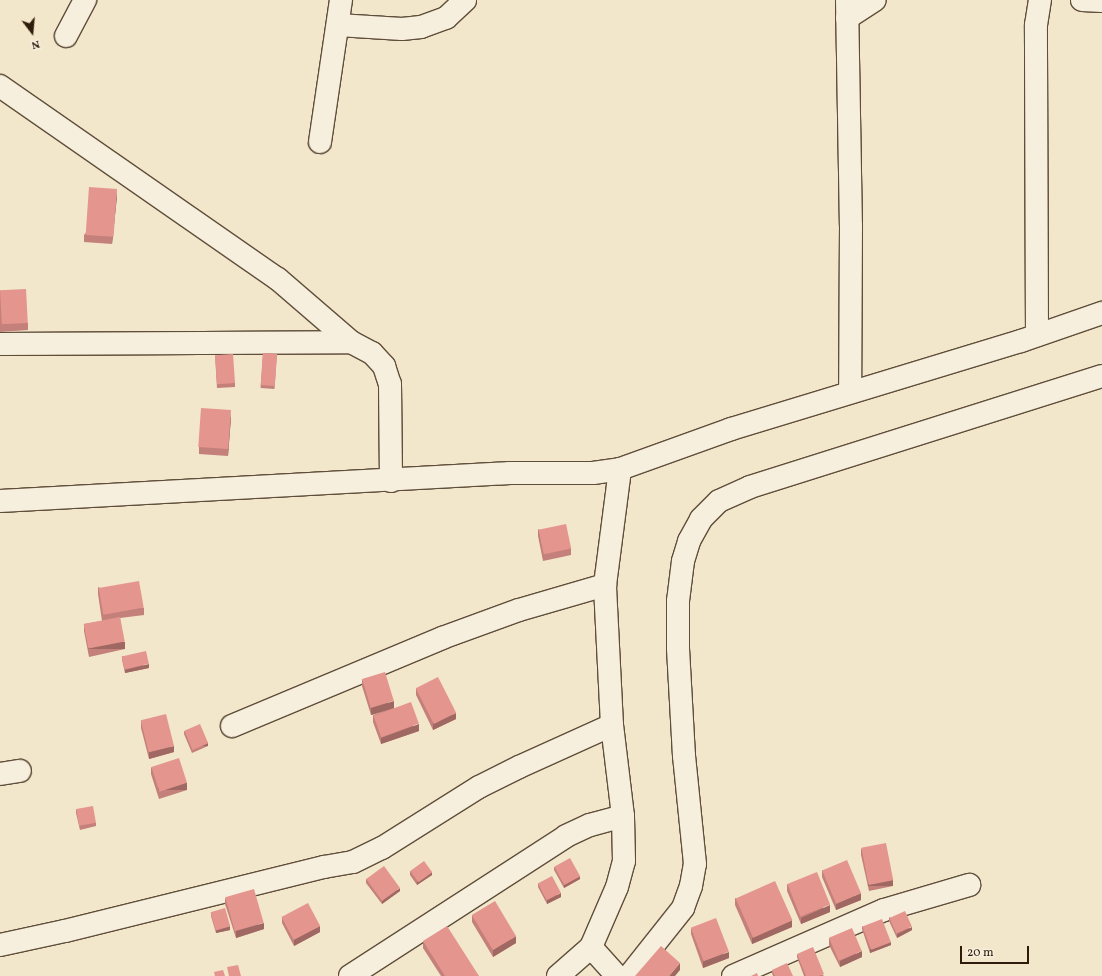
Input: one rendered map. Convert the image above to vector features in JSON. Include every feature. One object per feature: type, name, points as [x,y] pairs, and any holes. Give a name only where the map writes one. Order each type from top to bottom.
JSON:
[{"type":"street","points":[[66,36],[85,0]]},
{"type":"street","points":[[320,142],[341,0]]},
{"type":"street","points":[[338,25],[402,29],[421,27],[446,18],[466,0]]},
{"type":"street","points":[[850,392],[852,226],[847,9],[876,0]]},
{"type":"street","points":[[1037,335],[1036,25],[1040,0]]},
{"type":"street","points":[[1082,0],[1102,1]]},
{"type":"street","points":[[0,86],[278,279],[351,342],[372,353],[384,366],[390,384],[391,481]]},
{"type":"street","points":[[0,501],[391,481],[510,473],[593,474],[620,469],[731,429],[1037,335],[1102,313]]},
{"type":"street","points":[[0,344],[351,342]]},
{"type":"street","points":[[558,976],[610,965],[683,908],[692,886],[695,864],[684,756],[678,648],[678,601],[683,561],[689,541],[701,519],[719,501],[750,487],[1102,376]]},
{"type":"street","points":[[610,965],[617,887],[624,861],[623,816],[612,726],[605,585],[620,469]]},
{"type":"street","points":[[232,726],[442,638],[519,610],[605,585]]},
{"type":"street","points":[[0,945],[65,931],[324,867],[353,862],[382,848],[479,787],[519,767],[612,726]]},
{"type":"street","points":[[350,976],[566,836],[590,825],[623,816]]},
{"type":"street","points":[[733,976],[884,910],[970,885]]},
{"type":"building","points":[[89,187],[117,189],[114,237],[86,235]]},
{"type":"building","points":[[26,289],[28,323],[2,324],[0,290]]},
{"type":"building","points":[[263,353],[277,354],[275,386],[261,385]]},
{"type":"building","points":[[233,354],[235,383],[217,384],[215,355]]},
{"type":"building","points":[[201,408],[231,410],[228,449],[198,447]]},
{"type":"building","points":[[566,524],[571,548],[544,554],[539,530]]},
{"type":"building","points":[[139,581],[144,608],[103,615],[99,588]]},
{"type":"building","points":[[120,617],[125,642],[88,649],[84,624]]},
{"type":"building","points":[[146,651],[149,664],[125,669],[122,657]]},
{"type":"building","points":[[385,672],[394,701],[371,708],[362,679]]},
{"type":"building","points":[[438,677],[456,713],[434,724],[416,688]]},
{"type":"building","points":[[411,702],[419,724],[381,737],[373,716]]},
{"type":"building","points":[[166,714],[174,746],[149,752],[141,720]]},
{"type":"building","points":[[200,724],[208,743],[193,750],[184,731]]},
{"type":"building","points":[[179,758],[187,783],[159,792],[151,767]]},
{"type":"building","points":[[93,806],[96,823],[79,826],[76,809]]},
{"type":"building","points":[[886,843],[893,880],[869,885],[861,848]]},
{"type":"building","points":[[570,858],[580,876],[564,885],[554,867]]},
{"type":"building","points":[[847,860],[861,893],[836,904],[822,871]]},
{"type":"building","points":[[424,861],[432,872],[418,882],[410,871]]},
{"type":"building","points":[[384,866],[400,888],[382,901],[366,879]]},
{"type":"building","points":[[817,872],[830,904],[800,916],[787,884]]},
{"type":"building","points":[[552,876],[561,893],[547,900],[538,884]]},
{"type":"building","points":[[775,881],[792,920],[753,938],[736,898]]},
{"type":"building","points":[[254,889],[264,923],[235,931],[225,897]]},
{"type":"building","points":[[495,901],[516,936],[493,950],[472,915]]},
{"type":"building","points":[[308,903],[320,926],[294,940],[282,917]]},
{"type":"building","points":[[225,908],[230,926],[216,930],[211,912]]},
{"type":"building","points":[[905,911],[912,927],[896,933],[889,918]]},
{"type":"building","points":[[716,918],[729,952],[704,961],[691,928]]},
{"type":"building","points":[[882,919],[891,942],[871,950],[862,927]]},
{"type":"building","points":[[447,926],[479,976],[445,976],[423,941]]},
{"type":"building","points":[[852,928],[862,951],[839,961],[829,938]]},
{"type":"building","points":[[661,946],[680,963],[669,976],[635,976]]},
{"type":"building","points":[[813,947],[824,974],[819,976],[806,976],[797,954]]},
{"type":"building","points":[[787,963],[793,976],[775,976],[772,970]]},
{"type":"building","points":[[238,965],[241,976],[229,976],[227,967]]},
{"type":"building","points":[[223,970],[225,976],[215,976],[214,972]]},
{"type":"building","points":[[757,973],[758,976],[751,976]]}]
